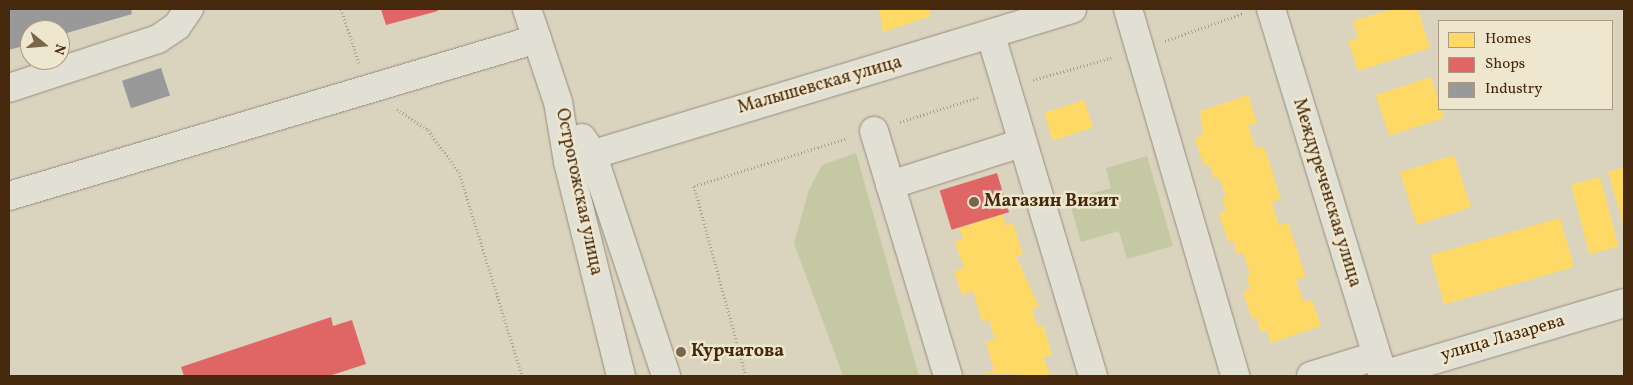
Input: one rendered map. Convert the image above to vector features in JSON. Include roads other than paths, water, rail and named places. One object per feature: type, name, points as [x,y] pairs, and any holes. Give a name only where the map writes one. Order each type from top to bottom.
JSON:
[{"type":"street","points":[[9,88],[158,39],[177,26],[189,9]]},
{"type":"street","name":"Острогожская улица","points":[[528,9],[558,102],[580,157],[621,376]]},
{"type":"street","name":"Малышевская улица","points":[[580,157],[991,36],[1072,9]]},
{"type":"street","points":[[1128,9],[1235,376]]},
{"type":"street","name":"Междуреченская улица","points":[[1259,10],[1381,369]]},
{"type":"street","points":[[991,36],[1093,376]]},
{"type":"street","points":[[9,196],[368,91],[537,39]]},
{"type":"street","points":[[874,131],[948,376]]},
{"type":"street","points":[[890,185],[1022,143]]},
{"type":"street","points":[[580,157],[666,376]]},
{"type":"street","name":"улица Лазарева","points":[[1311,376],[1381,369],[1624,303]]},
{"type":"place","name":"Магазин Визит","points":[[974,202]]},
{"type":"place","name":"Курчатова","points":[[681,352]]}]
